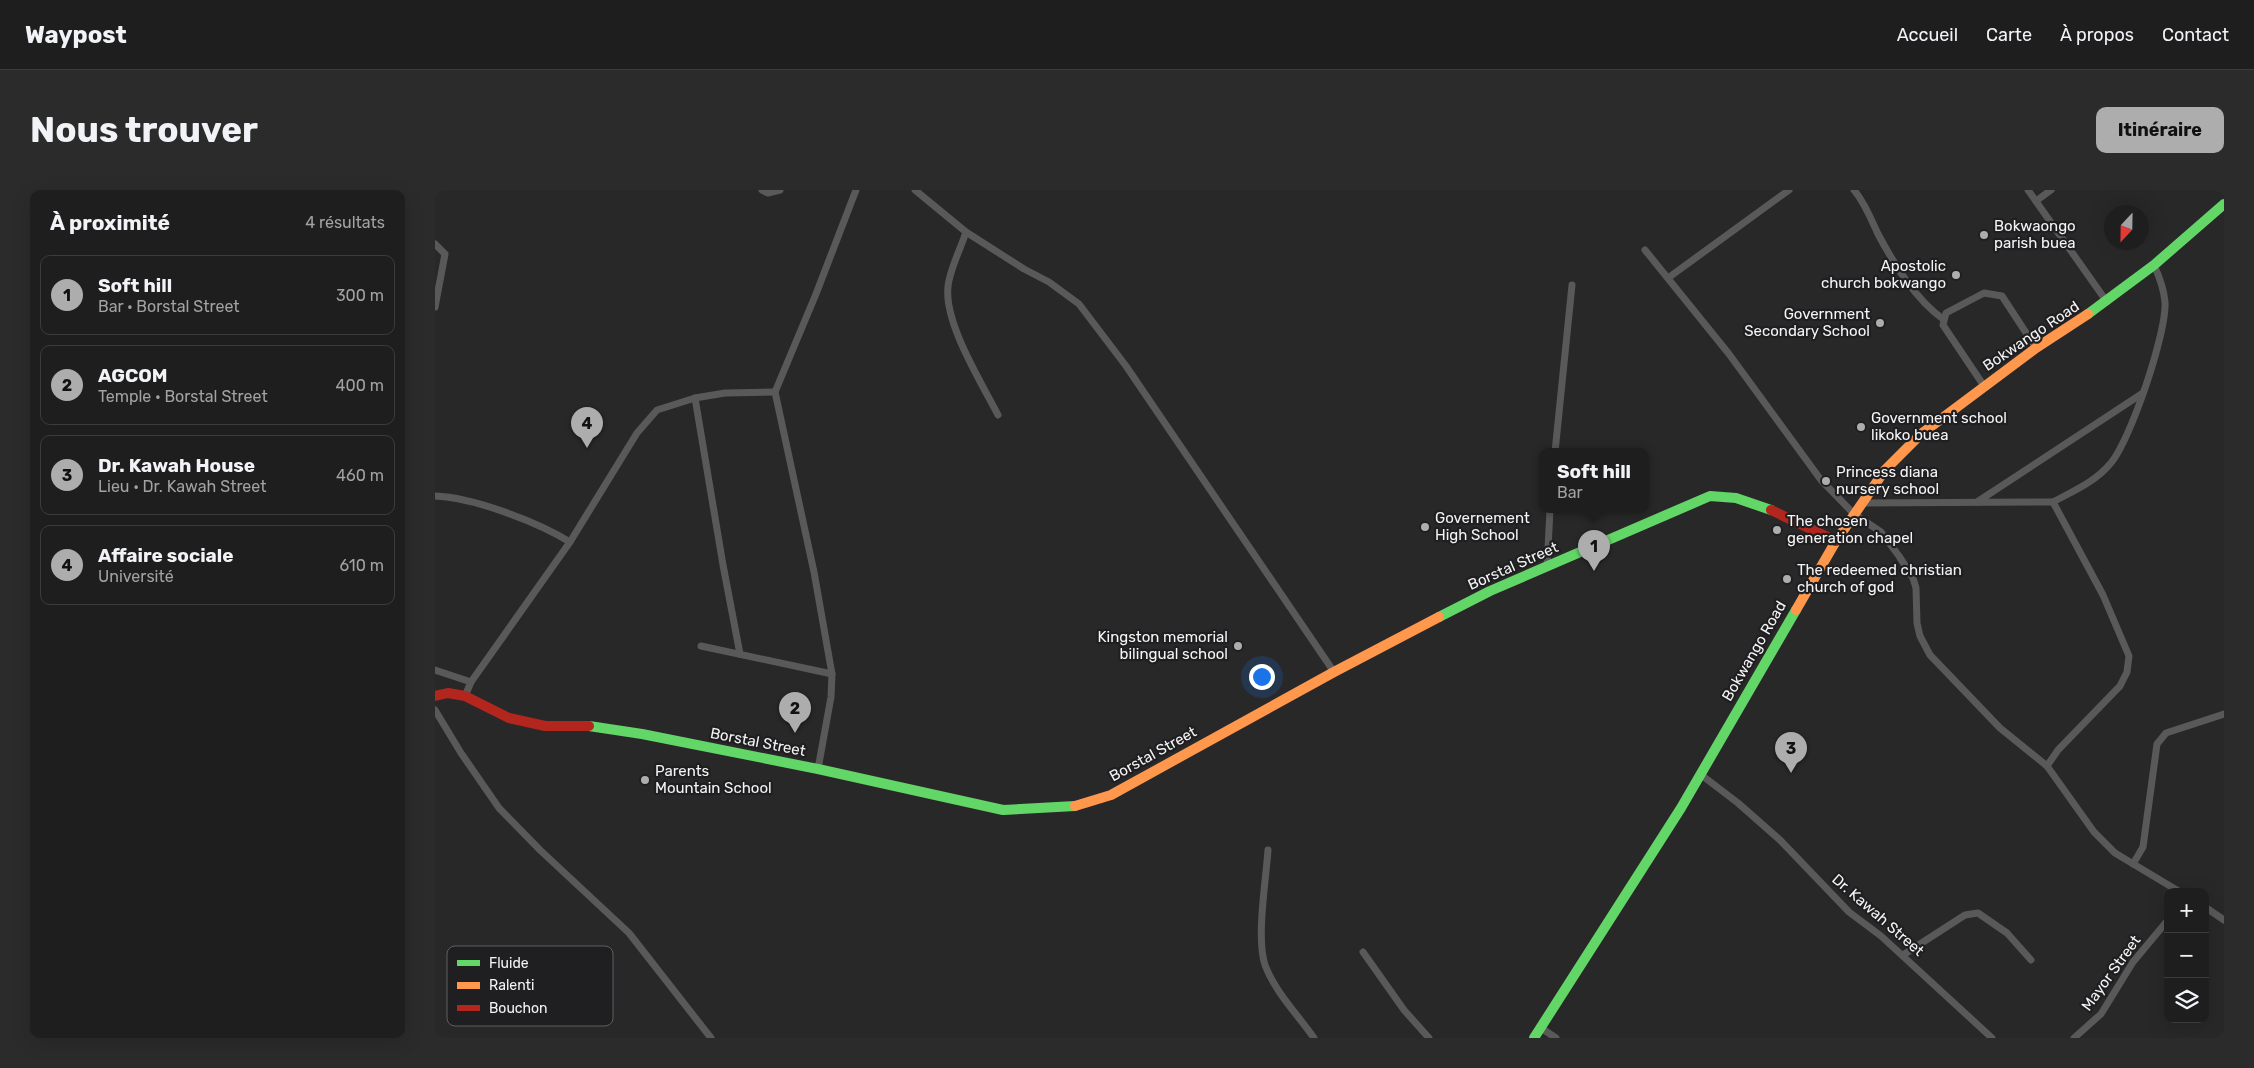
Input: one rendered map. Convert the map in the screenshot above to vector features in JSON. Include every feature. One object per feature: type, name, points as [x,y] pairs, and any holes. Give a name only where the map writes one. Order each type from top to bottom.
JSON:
[{"type":"street","points":[[762,190],[768,193],[780,190]]},
{"type":"street","points":[[818,769],[831,697],[832,674],[814,572],[775,392],[816,294],[856,190]]},
{"type":"street","points":[[915,190],[966,232],[1023,269],[1049,282],[1079,304],[1126,366],[1334,672]]},
{"type":"street","points":[[1668,278],[1789,190]]},
{"type":"street","points":[[1854,190],[1881,240],[1909,284],[1930,310],[1943,319]]},
{"type":"street","points":[[2028,190],[2107,302]]},
{"type":"street","points":[[2036,201],[2051,190]]},
{"type":"street","name":"Bokwango Road","points":[[1535,1038],[1681,808],[1836,541],[1885,470],[1921,434],[2036,348],[2107,302],[2154,265],[2224,204]]},
{"type":"street","points":[[966,232],[947,285],[948,306],[973,367],[998,415]]},
{"type":"street","points":[[435,244],[445,254],[435,307]]},
{"type":"street","points":[[1645,250],[1729,354],[1821,480],[1854,514],[1881,532],[1899,556],[1913,578],[1917,623],[1920,636],[1930,655],[2000,728],[2047,766],[2094,832],[2115,853],[2173,888]]},
{"type":"street","points":[[1861,503],[2053,502],[2093,480],[2111,464],[2125,439],[2143,393],[2163,321],[2165,302],[2159,276],[2154,265]]},
{"type":"street","points":[[1555,448],[1572,285]]},
{"type":"street","points":[[1984,386],[1943,325],[1946,313],[1984,293],[1994,293],[2002,296],[2036,348]]},
{"type":"street","points":[[465,696],[471,682],[570,542],[637,433],[657,410],[695,398],[725,393],[775,392]]},
{"type":"street","points":[[1977,502],[2143,393]]},
{"type":"street","points":[[695,398],[723,565],[741,654]]},
{"type":"street","points":[[435,496],[447,496],[500,511],[547,528],[570,542]]},
{"type":"street","name":"Borstal Street","points":[[435,696],[448,693],[465,696],[509,718],[545,726],[586,726],[642,734],[818,769],[1003,810],[1070,808],[1111,795],[1334,672],[1490,592],[1710,496],[1736,498],[1768,509],[1836,541]]},
{"type":"street","points":[[2047,766],[2058,750],[2120,686],[2127,672],[2129,656],[2103,596],[2053,502]]},
{"type":"street","points":[[1547,567],[1550,513]]},
{"type":"street","points":[[701,646],[832,674]]},
{"type":"street","points":[[435,670],[471,682]]},
{"type":"street","points":[[435,710],[461,753],[499,808],[540,850],[629,933],[711,1038]]},
{"type":"street","points":[[2133,864],[2143,847],[2157,744],[2166,733],[2224,714]]},
{"type":"street","name":"Dr. Kawah Street","points":[[1700,774],[1780,840],[1849,912],[1881,936],[1992,1038]]},
{"type":"street","points":[[1268,850],[1262,933],[1265,963],[1273,980],[1315,1038]]},
{"type":"street","points":[[2209,910],[2224,920]]},
{"type":"street","points":[[1903,956],[1965,915],[1978,913],[2007,933],[2031,960]]},
{"type":"street","name":"Mayor Street","points":[[2074,1038],[2101,1014],[2133,962],[2164,925]]},
{"type":"street","points":[[1363,952],[1403,1010],[1429,1038]]},
{"type":"street","points":[[1541,1028],[1556,1038]]},
{"type":"traffic: fast","points":[[2088,314],[2154,265],[2224,204]]},
{"type":"traffic: fast","points":[[1439,617],[1490,591],[1710,496],[1736,498],[1771,510]]},
{"type":"traffic: fast","points":[[1534,1038],[1681,808],[1796,610]]},
{"type":"traffic: fast","points":[[589,726],[642,734],[818,769],[1003,810],[1075,806]]},
{"type":"traffic: slow","points":[[1796,610],[1836,541],[1885,470],[1921,434],[2036,348],[2088,314]]},
{"type":"traffic: slow","points":[[1075,806],[1111,795],[1334,672],[1439,617]]},
{"type":"traffic: jam","points":[[1771,510],[1836,541]]},
{"type":"traffic: jam","points":[[435,696],[448,693],[465,696],[509,718],[545,726],[589,726]]},
{"type":"place","name":"Bokwaongo parish buea","points":[[1984,235]]},
{"type":"place","name":"Apostolic church bokwango","points":[[1956,275]]},
{"type":"place","name":"Government Secondary School","points":[[1880,323]]},
{"type":"place","name":"Government school likoko buea","points":[[1861,427]]},
{"type":"place","name":"Affaire sociale","points":[[587,448]]},
{"type":"place","name":"Princess diana nursery school","points":[[1826,481]]},
{"type":"place","name":"Governement High School","points":[[1425,527]]},
{"type":"place","name":"The chosen generation chapel","points":[[1777,530]]},
{"type":"place","name":"Soft hill","points":[[1594,571]]},
{"type":"place","name":"The redeemed christian church of god","points":[[1787,579]]},
{"type":"place","name":"Kingston memorial bilingual school","points":[[1238,646]]},
{"type":"place","name":"AGCOM","points":[[795,733]]},
{"type":"place","name":"Dr. Kawah House","points":[[1791,773]]},
{"type":"place","name":"Parents Mountain School","points":[[645,780]]}]
